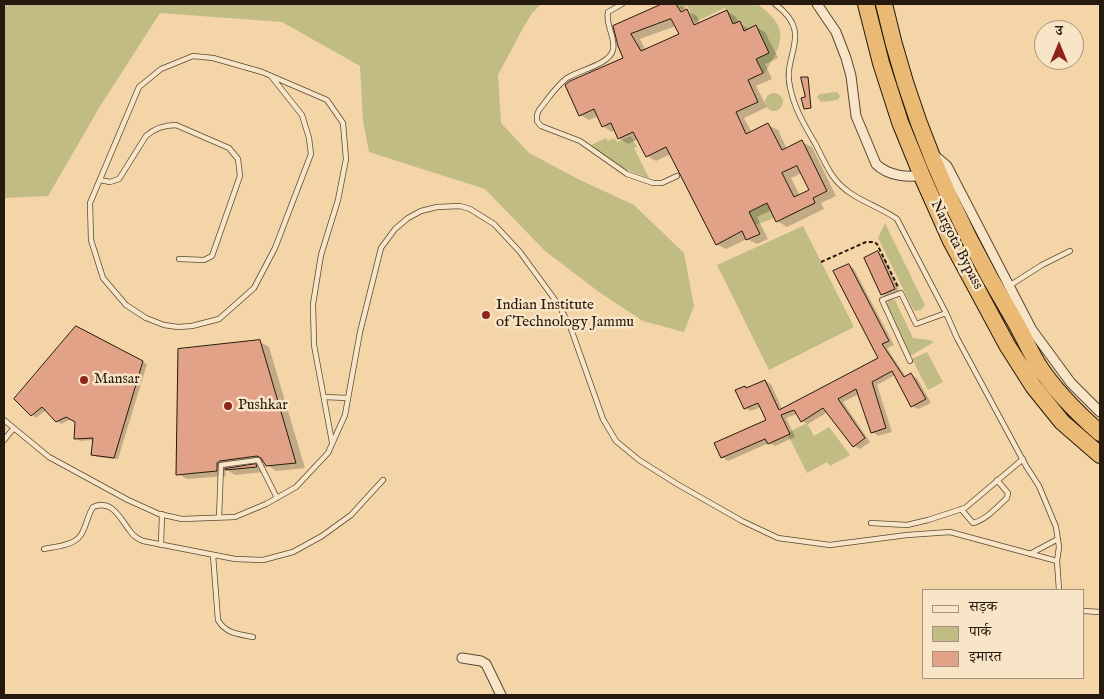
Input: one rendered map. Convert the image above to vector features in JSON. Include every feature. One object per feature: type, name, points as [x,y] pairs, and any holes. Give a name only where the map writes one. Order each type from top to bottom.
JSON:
[{"type":"highway","name":"Nargota Bypass","points":[[866,4],[890,91],[921,146]]},
{"type":"highway","name":"Nargota Bypass","points":[[884,4],[921,146],[951,241],[1033,386],[1062,422],[1100,455]]},
{"type":"highway","name":"Nargota Bypass","points":[[929,174],[984,267],[1037,364],[1067,402],[1100,433]]},
{"type":"street","points":[[817,4],[836,32],[846,58],[851,76],[856,116],[876,164],[880,169],[895,174],[929,174]]},
{"type":"street","points":[[921,146],[947,166],[1032,330],[1071,383],[1100,412]]},
{"type":"street","points":[[462,658],[481,661],[486,664],[501,695]]},
{"type":"lane","points":[[622,4],[608,12],[607,17],[613,43],[613,52],[608,58],[570,76],[562,82],[539,110],[537,115],[538,121],[541,126],[549,130],[580,141],[627,174],[653,183],[662,183],[676,176]]},
{"type":"lane","points":[[774,4],[783,10],[792,23],[795,32],[796,44],[788,76],[797,112],[832,176],[843,188],[854,196],[886,211],[897,220],[946,313],[957,338],[1044,498],[1056,527],[1059,547],[1057,561],[1060,589]]},
{"type":"lane","points":[[271,76],[302,115],[309,138],[311,154],[275,248],[254,288],[219,319],[192,326],[164,325],[146,318],[126,306],[116,295],[103,278],[91,240],[90,203],[139,87],[162,69],[193,56],[213,58],[271,76],[327,100],[343,123],[346,160],[338,200],[321,255],[313,304],[314,345],[333,444]]},
{"type":"lane","points":[[100,180],[110,182],[119,179],[146,136],[153,130],[168,125],[176,125],[229,148],[238,159],[240,176],[212,256],[204,260],[180,259]]},
{"type":"lane","points":[[4,420],[48,457],[128,500],[162,514],[182,519],[235,517],[277,498],[296,488],[328,453],[333,444],[345,415],[360,332],[381,248],[394,229],[421,211],[438,207],[460,206],[470,209],[494,224],[520,252],[558,304],[570,326],[603,419],[616,441],[639,460],[677,484],[742,521],[778,538],[830,544],[950,532],[1057,561]]},
{"type":"lane","points":[[1009,286],[1042,265],[1070,251]]},
{"type":"lane","points":[[910,361],[882,300],[901,292],[916,324],[946,313]]},
{"type":"lane","points":[[324,397],[348,398]]},
{"type":"lane","points":[[4,440],[13,429]]},
{"type":"lane","points":[[871,523],[907,525],[965,508],[1022,459]]},
{"type":"lane","points":[[219,518],[221,465],[258,460],[277,498]]},
{"type":"lane","points":[[44,549],[77,540],[83,532],[93,507],[103,505],[109,506],[114,510],[135,537],[143,541],[213,555],[263,560],[294,552],[322,536],[351,515],[383,480]]},
{"type":"lane","points":[[961,509],[973,523],[989,515],[1007,498],[1008,493],[997,480]]},
{"type":"lane","points":[[161,545],[162,514]]},
{"type":"lane","points":[[1030,554],[1058,539]]},
{"type":"lane","points":[[213,555],[218,620],[222,627],[231,632],[253,637]]},
{"type":"lane","points":[[1084,611],[1100,612]]},
{"type":"path","points":[[821,262],[866,242],[874,242],[877,244],[898,287]]},
{"type":"green space","points":[[4,4],[541,4],[532,13],[498,75],[501,123],[529,153],[580,180],[634,205],[684,253],[694,306],[684,332],[643,321],[599,292],[545,251],[485,189],[369,152],[363,121],[360,66],[282,22],[160,13],[99,108],[48,196],[4,198]]},
{"type":"green space","points":[[679,4],[757,4],[768,12],[779,28],[780,36],[776,54],[764,74],[756,59],[769,53],[744,31],[740,21],[733,24],[725,8],[695,22],[687,6],[681,10]]},
{"type":"green space","points":[[837,92],[840,96],[838,100],[821,102],[817,97],[820,94]]},
{"type":"green space","points":[[774,93],[780,96],[783,102],[780,108],[774,111],[768,108],[765,102],[768,96]]},
{"type":"green space","points":[[631,136],[637,147],[634,148],[649,178],[615,165],[591,145],[606,138],[608,141],[614,138],[617,142]]},
{"type":"green space","points":[[767,203],[774,218],[755,225],[749,212]]},
{"type":"green space","points":[[885,223],[925,305],[921,310],[915,311],[913,309],[878,238]]},
{"type":"green space","points":[[803,226],[854,327],[769,370],[717,265]]},
{"type":"green space","points":[[889,300],[895,300],[913,338],[934,342],[910,356],[886,305]]},
{"type":"green space","points":[[927,352],[943,382],[928,390],[912,359]]},
{"type":"green space","points":[[807,423],[814,436],[829,427],[850,455],[830,466],[827,462],[807,473],[787,433]]},
{"type":"building","points":[[662,4],[676,4],[681,12],[687,9],[694,25],[727,10],[733,24],[740,21],[744,31],[756,25],[769,53],[756,59],[763,73],[748,80],[758,102],[736,112],[746,134],[768,123],[782,150],[802,140],[827,191],[813,198],[815,203],[776,222],[767,203],[749,212],[760,234],[746,240],[742,231],[716,245],[666,147],[646,157],[633,132],[618,139],[611,123],[602,127],[594,109],[579,116],[565,85],[570,81],[623,58],[613,26]],"holes":[[[671,19],[679,34],[641,51],[631,34]],[[797,166],[809,190],[794,197],[782,173]]]},
{"type":"building","points":[[801,77],[808,77],[811,108],[804,109],[801,98],[805,97]]},
{"type":"building","points":[[878,251],[895,289],[881,295],[864,258]]},
{"type":"building","points":[[849,264],[889,341],[882,344],[904,377],[911,373],[926,399],[911,407],[892,371],[872,382],[886,428],[871,433],[856,389],[838,399],[865,438],[853,447],[823,408],[801,422],[794,410],[781,415],[790,434],[768,444],[765,439],[721,458],[714,443],[766,420],[758,403],[744,409],[735,390],[745,386],[746,388],[765,380],[779,410],[878,358],[833,271]]},
{"type":"building","name":"Mansar","points":[[76,326],[143,361],[114,458],[91,455],[93,438],[74,439],[75,422],[66,417],[56,422],[42,407],[31,416],[14,399]]},
{"type":"building","name":"Pushkar","points":[[260,340],[296,463],[266,466],[261,458],[257,456],[220,461],[217,463],[217,471],[176,475],[178,349]]},
{"type":"building","points":[[256,464],[257,467],[225,470],[225,469]]},
{"type":"place","name":"Indian Institute of Technology Jammu","points":[[486,315]]},
{"type":"place","name":"Mansar","points":[[84,380]]},
{"type":"place","name":"Pushkar","points":[[228,406]]}]
